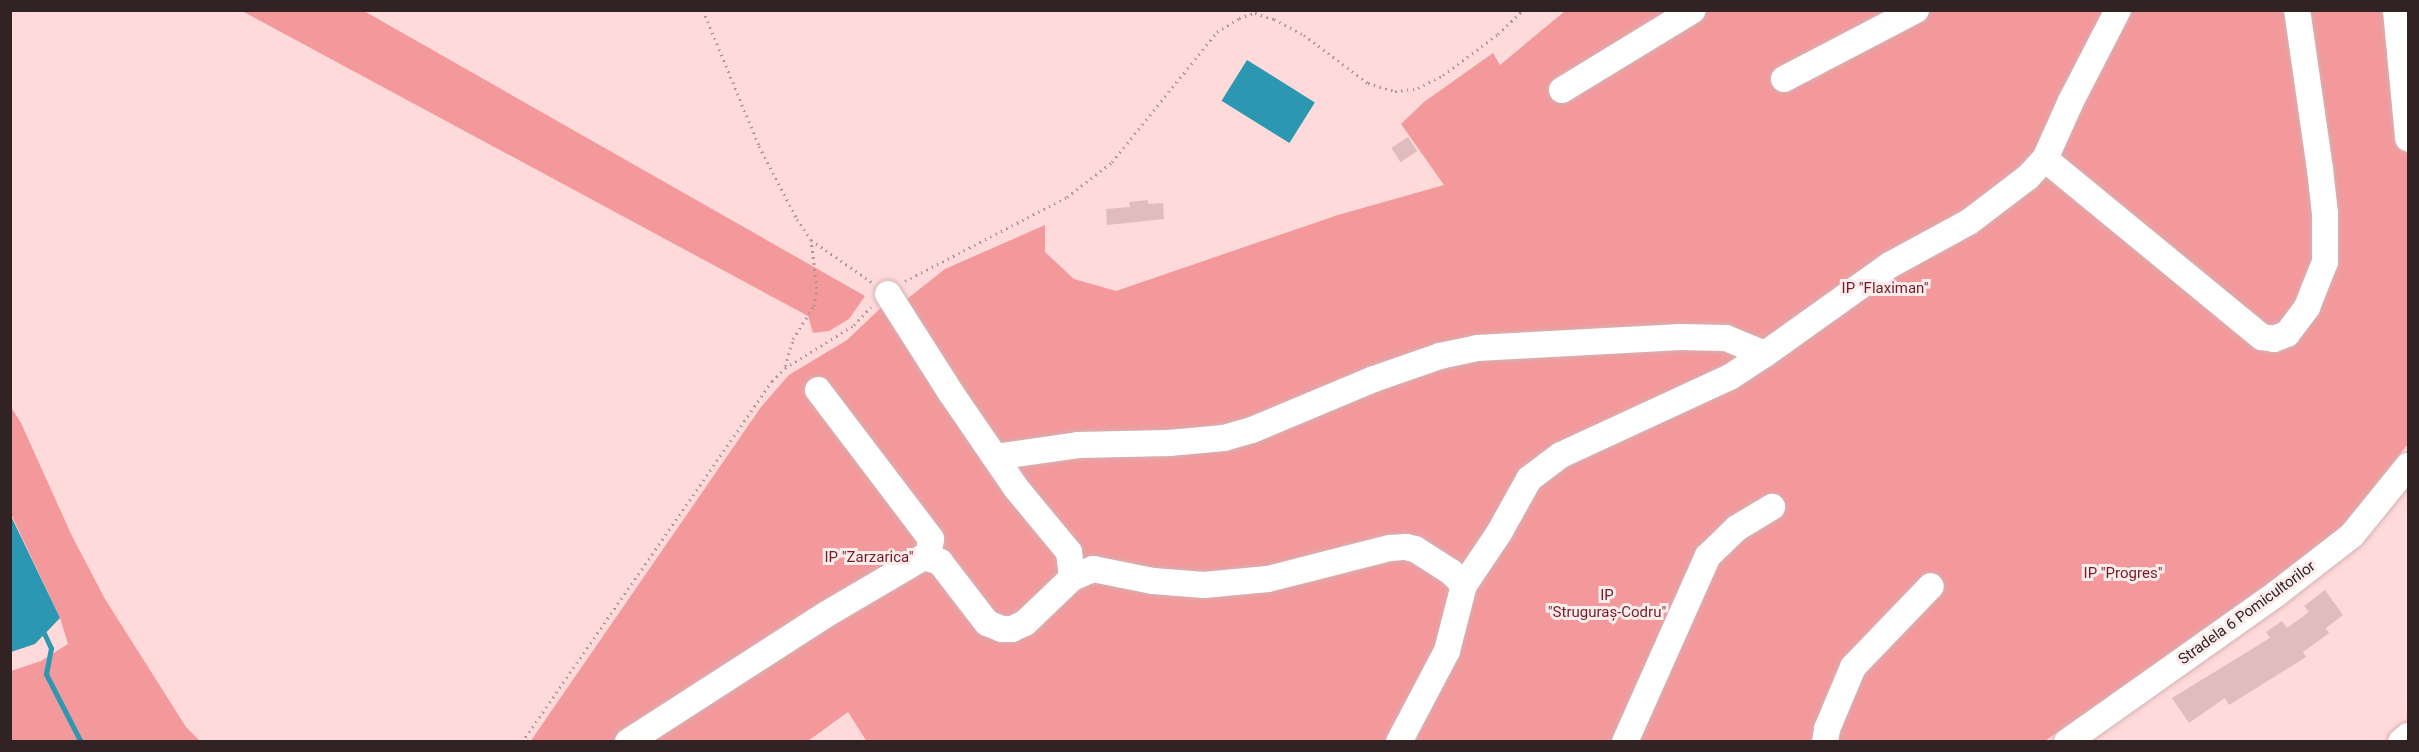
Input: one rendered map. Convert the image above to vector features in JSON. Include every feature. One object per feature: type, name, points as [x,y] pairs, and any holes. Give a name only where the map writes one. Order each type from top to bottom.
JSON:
[{"type":"street","points":[[1562,90],[1693,10]]},
{"type":"street","points":[[1784,79],[1916,10]]},
{"type":"street","points":[[1400,741],[1447,651],[1464,585],[1499,533],[1520,493],[1540,469],[1561,455],[1730,377],[1890,265],[1987,209],[2028,177],[2045,159],[2071,101],[2118,10]]},
{"type":"street","points":[[2045,159],[2262,337],[2274,339],[2287,334],[2307,307],[2325,262],[2325,214],[2297,10]]},
{"type":"street","points":[[2396,10],[2409,138]]},
{"type":"street","points":[[888,294],[945,385],[1016,488],[1069,552],[1072,578]]},
{"type":"street","points":[[995,457],[1078,445],[1169,443],[1224,438],[1251,430],[1374,379],[1440,356],[1477,348],[1681,337],[1726,338],[1765,354]]},
{"type":"street","points":[[818,390],[931,539],[928,557]]},
{"type":"street","name":"Stradela 6 Pomicultorilor","points":[[2067,741],[2276,594],[2352,535],[2409,466]]},
{"type":"street","points":[[1625,741],[1708,556],[1737,528],[1772,507]]},
{"type":"street","points":[[628,741],[818,619],[920,558],[928,557],[940,562],[987,623],[1002,629],[1012,629],[1025,622],[1072,578],[1093,569],[1153,581],[1204,585],[1268,579],[1390,548],[1406,547],[1415,549],[1451,572],[1464,585]]},
{"type":"street","points":[[1825,741],[1827,729],[1853,667],[1931,586]]},
{"type":"street","points":[[2401,741],[2409,736]]},
{"type":"path","points":[[703,10],[759,146],[797,219],[811,240],[888,294]]},
{"type":"path","points":[[522,741],[683,513],[757,399],[785,368],[854,325],[909,277],[1067,197],[1112,162],[1217,32],[1239,18],[1255,13],[1274,18],[1304,35],[1368,83],[1395,91],[1418,88],[1443,75],[1498,34],[1523,10]]},
{"type":"path","points":[[785,368],[793,339],[814,306],[817,288],[811,240]]},
{"type":"green space","points":[[242,11],[364,11],[865,296],[849,319],[829,331],[813,333],[808,316]]},
{"type":"green space","name":"IP \"Flaximan\"","points":[[1565,11],[2408,11],[2408,444],[2343,526],[2312,553],[2045,741],[867,742],[848,712],[808,741],[530,742],[761,407],[789,375],[847,340],[886,303],[888,314],[945,269],[1045,225],[1045,252],[1074,279],[1116,291],[1338,215],[1444,185],[1401,124],[1424,102],[1493,53],[1500,65]]},
{"type":"green space","points":[[11,407],[21,423],[72,536],[105,599],[186,727],[200,741],[11,741],[11,671],[41,661],[68,644],[60,618],[11,514]]},
{"type":"water","points":[[1247,60],[1315,102],[1289,143],[1222,101]]},
{"type":"water","points":[[10,514],[60,618],[35,644],[11,652]]},
{"type":"building","points":[[1408,137],[1417,151],[1400,162],[1391,148]]},
{"type":"building","points":[[1148,200],[1148,204],[1163,203],[1164,219],[1107,225],[1106,209],[1130,207],[1129,202]]},
{"type":"building","points":[[2325,590],[2343,615],[2326,628],[2329,633],[2303,652],[2306,657],[2229,705],[2225,698],[2189,723],[2172,698],[2270,638],[2266,632],[2282,621],[2287,628],[2309,612],[2304,606]]},
{"type":"waterway","points":[[43,631],[51,648],[46,674],[81,742]]},
{"type":"park label","name":"IP \"Zarzarica\"","points":[[869,558]]},
{"type":"park label","name":"IP \"Progres\"","points":[[2123,574]]},
{"type":"park label","name":"IP \"Struguraș-Codru\"","points":[[1607,604]]}]
